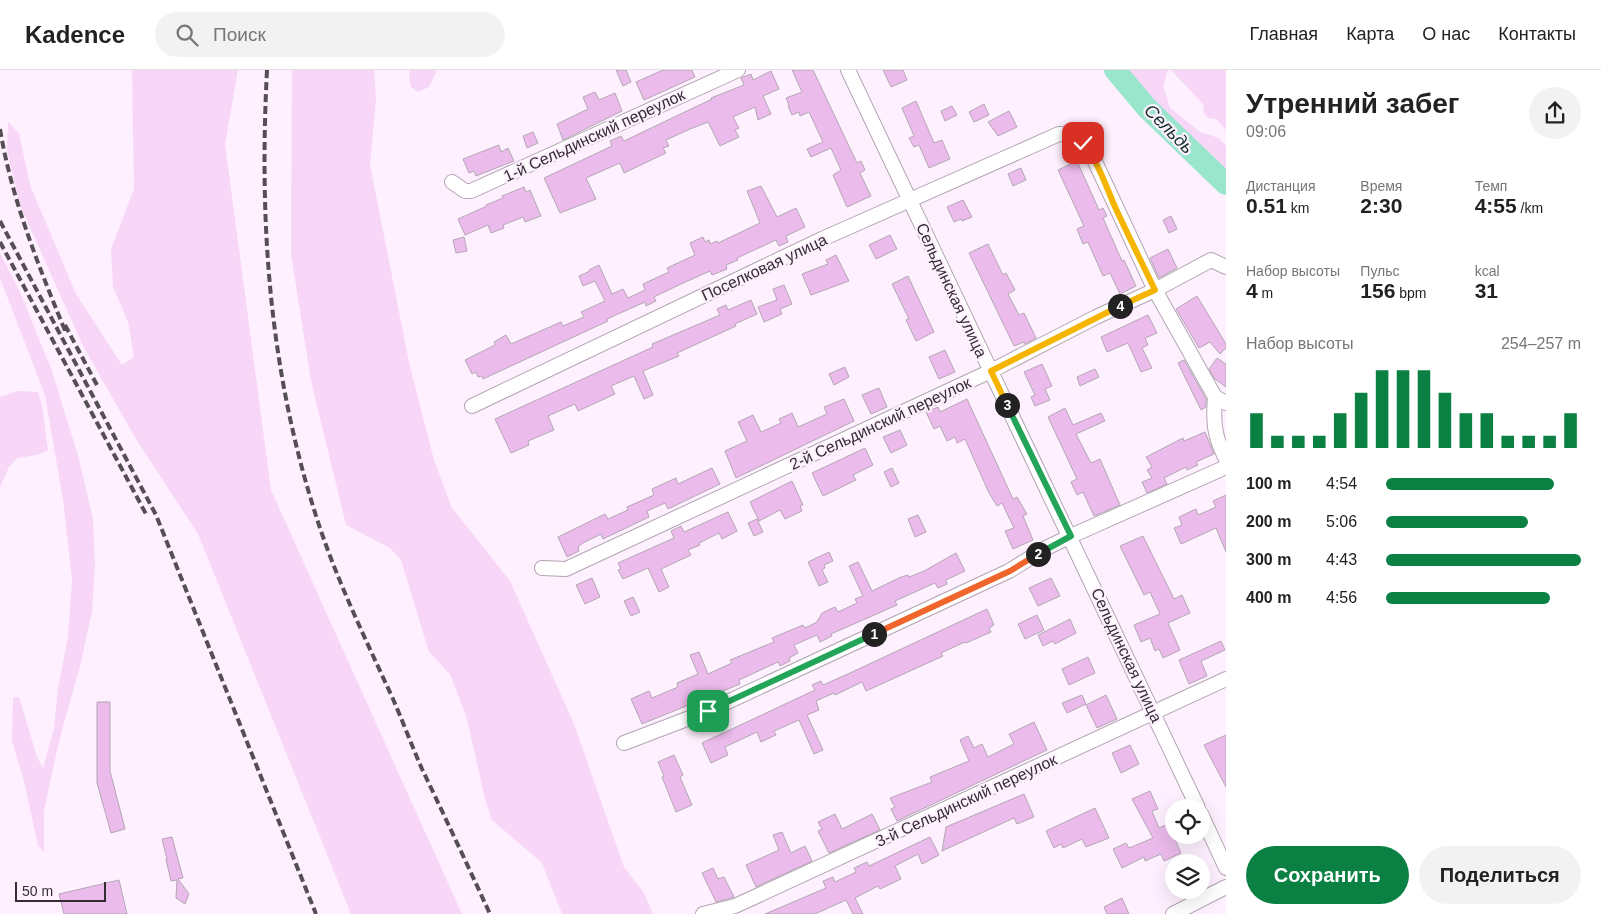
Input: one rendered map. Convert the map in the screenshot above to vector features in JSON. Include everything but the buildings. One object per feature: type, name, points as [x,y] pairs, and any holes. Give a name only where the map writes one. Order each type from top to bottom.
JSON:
[{"type":"street","name":"1-й Сельдинский переулок","points":[[452,182],[465,192],[471,192],[738,70]]},
{"type":"street","name":"Сельдинская улица","points":[[848,70],[1155,712],[1194,799]]},
{"type":"street","name":"Поселковая улица","points":[[472,406],[822,239],[1059,134],[1074,136],[1091,153],[1155,290]]},
{"type":"street","name":"2-й Сельдинский переулок","points":[[542,568],[566,569],[991,371],[1096,317],[1155,290],[1211,260],[1226,267]]},
{"type":"street","points":[[1155,290],[1220,400],[1213,422],[1226,459]]},
{"type":"street","points":[[624,743],[708,711],[1010,571],[1046,548],[1071,536],[1226,467]]},
{"type":"street","name":"3-й Сельдинский переулок","points":[[704,914],[735,906],[1226,679]]},
{"type":"street","points":[[1210,833],[1226,868]]},
{"type":"street","points":[[1173,914],[1226,887]]},
{"type":"shaded area","points":[[132,70],[238,70],[225,144],[271,490],[462,914],[351,914],[198,534],[136,439],[83,346],[20,205],[7,150],[8,122],[19,133],[30,185],[76,294],[122,365],[134,357],[128,322],[113,287],[111,249],[134,189]]},
{"type":"shaded area","points":[[292,70],[374,70],[376,99],[370,165],[410,367],[434,460],[452,508],[510,581],[574,724],[624,867],[644,893],[653,914],[562,914],[542,863],[492,820],[485,799],[467,719],[450,674],[429,652],[401,560],[390,548],[346,525],[311,381],[291,254]]},
{"type":"shaded area","points":[[410,70],[437,70],[429,87],[418,92],[411,87]]},
{"type":"shaded area","points":[[1115,70],[1168,70],[1163,86],[1170,108],[1200,132],[1219,138],[1226,146],[1226,182],[1147,108]]},
{"type":"shaded area","points":[[1171,70],[1226,70],[1226,130],[1216,119],[1208,118],[1204,113],[1203,104]]},
{"type":"shaded area","points":[[0,253],[20,292],[52,371],[79,459],[93,519],[95,565],[92,612],[80,666],[59,741],[44,811],[44,853],[38,845],[23,777],[12,741],[13,698],[19,697],[37,757],[43,768],[54,729],[58,688],[68,637],[72,579],[63,500],[45,395],[0,278]]},
{"type":"shaded area","points":[[17,391],[38,392],[42,405],[48,450],[37,455],[17,458],[9,467],[0,487],[0,397]]},
{"type":"waterway","name":"Сельдь","points":[[1115,70],[1147,108],[1226,184]]},
{"type":"railway","points":[[267,70],[265,184],[271,296],[288,408],[301,463],[317,519],[343,588],[422,769],[490,914]]},
{"type":"railway","points":[[0,129],[5,156],[27,233],[66,333]]},
{"type":"railway","points":[[0,221],[156,515],[316,914]]},
{"type":"railway","points":[[0,242],[146,514]]},
{"type":"railway","points":[[65,325],[98,387]]},
{"type":"route","points":[[708,711],[1010,571],[1046,548],[1071,536],[991,371],[1096,317],[1155,290],[1105,181],[1091,153],[1083,143]]}]
